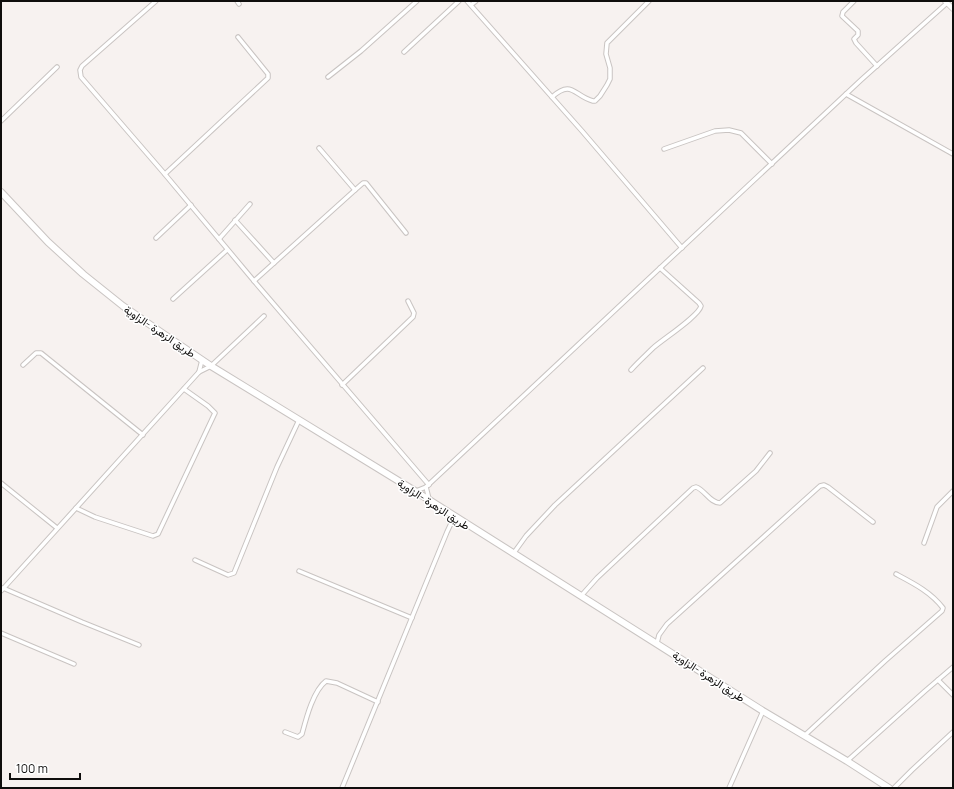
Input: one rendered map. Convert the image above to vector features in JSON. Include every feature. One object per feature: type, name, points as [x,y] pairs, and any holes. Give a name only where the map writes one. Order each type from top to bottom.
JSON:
[{"type":"main road","name":"طريق الزهرة -الزاوية","points":[[1,192],[39,233],[83,274],[128,310],[202,360],[415,491],[763,711],[889,788]]},
{"type":"street","points":[[156,1],[82,66],[80,73],[81,76],[428,486],[429,501]]},
{"type":"street","points":[[328,77],[417,1]]},
{"type":"street","points":[[404,52],[460,1]]},
{"type":"street","points":[[468,1],[682,248]]},
{"type":"street","points":[[471,5],[476,1]]},
{"type":"street","points":[[552,97],[557,92],[568,88],[590,100],[593,101],[597,99],[610,79],[610,68],[606,54],[607,43],[649,1]]},
{"type":"street","points":[[854,1],[843,12],[842,16],[858,31],[858,35],[854,39],[856,43],[877,66]]},
{"type":"street","points":[[415,491],[428,486],[946,2],[953,9]]},
{"type":"street","points":[[165,174],[268,78],[268,74],[238,37]]},
{"type":"street","points":[[1,121],[57,68]]},
{"type":"street","points":[[846,94],[953,154]]},
{"type":"street","points":[[664,149],[715,131],[729,130],[741,133],[772,164]]},
{"type":"street","points":[[319,148],[355,190]]},
{"type":"street","points":[[254,282],[363,183],[366,183],[406,233]]},
{"type":"street","points":[[219,239],[250,204]]},
{"type":"street","points":[[156,238],[190,205]]},
{"type":"street","points":[[235,220],[274,263]]},
{"type":"street","points":[[173,299],[228,250]]},
{"type":"street","points":[[631,370],[654,346],[693,316],[701,306],[660,268]]},
{"type":"street","points":[[342,385],[413,317],[414,313],[408,301]]},
{"type":"street","points":[[139,645],[2,589],[199,372],[211,366],[264,316]]},
{"type":"street","points":[[23,365],[36,353],[41,353],[143,435]]},
{"type":"street","points":[[199,372],[202,360]]},
{"type":"street","points":[[513,554],[526,536],[555,505],[703,368]]},
{"type":"street","points":[[76,508],[95,517],[153,536],[158,534],[215,413],[208,406],[184,390]]},
{"type":"street","points":[[195,560],[228,575],[234,573],[299,420]]},
{"type":"street","points":[[581,596],[597,578],[693,488],[699,488],[713,501],[720,503],[756,471],[770,454]]},
{"type":"street","points":[[1,482],[57,528]]},
{"type":"street","points":[[657,643],[659,635],[667,624],[820,486],[824,485],[828,487],[873,522]]},
{"type":"street","points":[[924,543],[937,507],[953,491]]},
{"type":"street","points":[[342,788],[454,517]]},
{"type":"street","points":[[299,571],[412,618]]},
{"type":"street","points":[[804,736],[885,661],[942,611],[943,608],[941,605],[925,590],[896,574]]},
{"type":"street","points":[[1,632],[74,664]]},
{"type":"street","points":[[847,761],[953,667]]},
{"type":"street","points":[[938,680],[953,695]]},
{"type":"street","points":[[285,732],[298,737],[302,734],[307,716],[316,695],[322,684],[326,681],[337,683],[378,702]]},
{"type":"street","points":[[729,788],[763,711]]},
{"type":"street","points":[[894,788],[953,732]]}]
